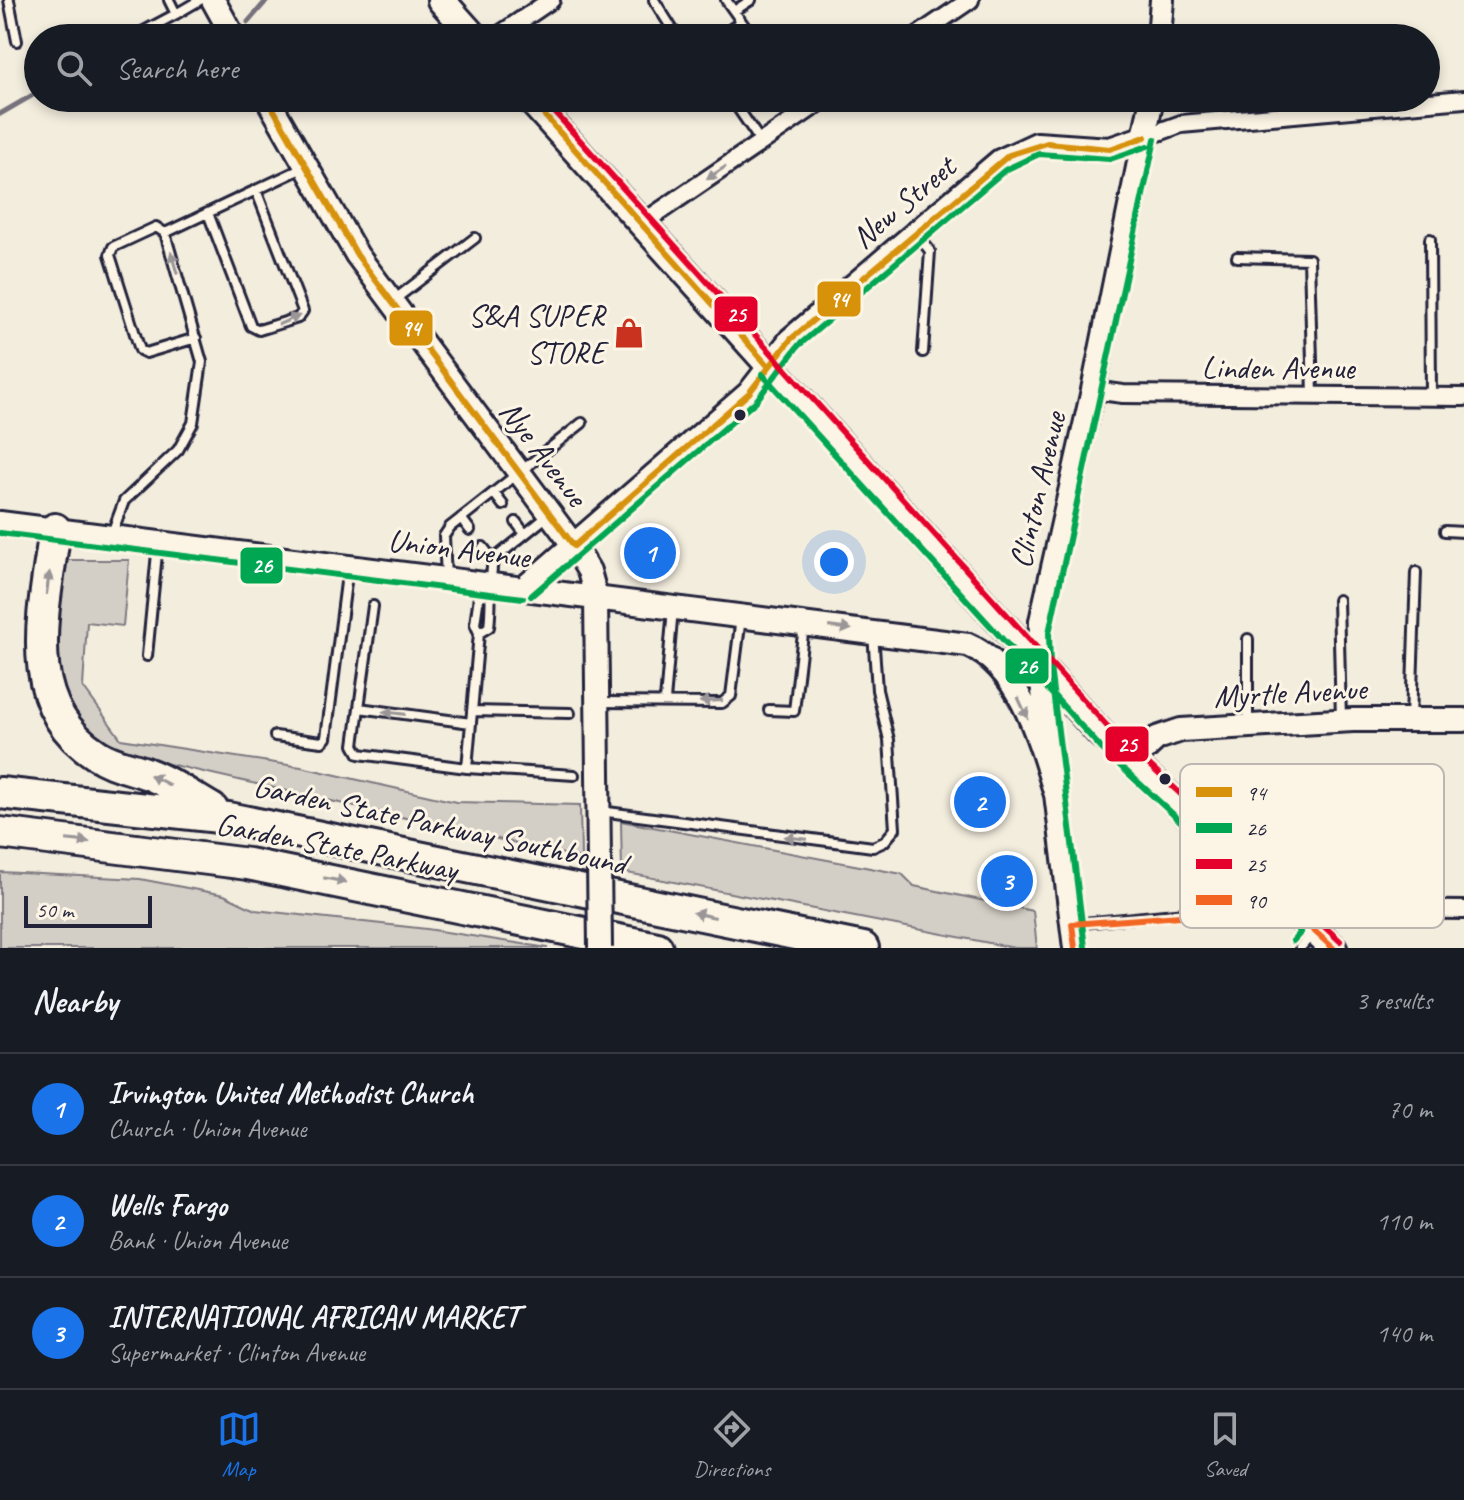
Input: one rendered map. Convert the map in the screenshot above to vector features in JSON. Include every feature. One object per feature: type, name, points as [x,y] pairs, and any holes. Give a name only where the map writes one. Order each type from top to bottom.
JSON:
[{"type":"highway","points":[[55,529],[41,657],[45,685],[56,712],[74,736],[96,754],[149,774],[228,818]]},
{"type":"highway","name":"Garden State Parkway Southbound","points":[[0,793],[228,818],[863,948]]},
{"type":"highway","name":"Garden State Parkway","points":[[0,833],[175,853],[295,872],[657,948]]},
{"type":"main road","points":[[213,0],[226,24]]},
{"type":"main road","points":[[441,0],[462,24]]},
{"type":"main road","points":[[1160,24],[1162,0]]},
{"type":"main road","name":"Nye Avenue","points":[[275,112],[334,219],[391,302],[574,546],[589,571],[596,597],[600,948]]},
{"type":"main road","points":[[541,112],[1040,668],[1130,763],[1180,809]]},
{"type":"main road","name":"Clinton Avenue","points":[[1075,948],[1040,668],[1041,621],[1093,390],[1149,112]]},
{"type":"main road","name":"New Street","points":[[524,588],[749,393],[791,339],[1000,161],[1027,146],[1059,143],[1110,149],[1145,137]]},
{"type":"main road","name":"Union Avenue","points":[[0,523],[968,645],[994,661],[1023,709],[1057,798]]},
{"type":"main road","name":"Myrtle Avenue","points":[[1130,763],[1165,734],[1341,721],[1464,720]]},
{"type":"main road","points":[[1316,942],[1344,948]]},
{"type":"street","points":[[516,24],[551,0]]},
{"type":"street","points":[[935,24],[970,0]]},
{"type":"street","points":[[1440,101],[1464,99]]},
{"type":"street","points":[[641,224],[761,142],[793,112]]},
{"type":"street","points":[[1145,137],[1181,124],[1317,112]]},
{"type":"street","name":"Linden Avenue","points":[[1093,390],[1123,394],[1464,397]]},
{"type":"street","points":[[1444,910],[1464,910]]},
{"type":"lane","points":[[9,0],[17,41]]},
{"type":"lane","points":[[169,0],[176,14]]},
{"type":"lane","points":[[157,24],[200,0]]},
{"type":"lane","points":[[654,0],[669,24]]},
{"type":"lane","points":[[726,0],[741,22],[738,24]]},
{"type":"lane","points":[[734,11],[751,0]]},
{"type":"lane","points":[[741,112],[761,142]]},
{"type":"lane","points":[[165,233],[305,167]]},
{"type":"lane","points":[[208,213],[251,326],[259,330],[298,318],[303,311],[256,190]]},
{"type":"lane","points":[[111,536],[124,501],[188,436],[202,362],[196,338],[165,233],[156,227],[113,247],[110,255],[140,350],[146,353],[196,338]]},
{"type":"lane","points":[[916,233],[930,251],[923,352]]},
{"type":"lane","points":[[391,302],[475,238]]},
{"type":"lane","points":[[1430,239],[1428,325],[1431,396]]},
{"type":"lane","points":[[1237,257],[1309,259],[1313,395]]},
{"type":"lane","points":[[446,578],[444,536],[461,518],[582,423]]},
{"type":"lane","points":[[494,493],[503,505]]},
{"type":"lane","points":[[467,768],[479,633],[475,624],[479,596],[488,586],[493,560],[550,514]]},
{"type":"lane","points":[[461,518],[470,530]]},
{"type":"lane","points":[[516,522],[525,534]]},
{"type":"lane","points":[[1445,531],[1464,532]]},
{"type":"lane","points":[[147,656],[158,542]]},
{"type":"lane","points":[[483,547],[493,560]]},
{"type":"lane","points":[[275,736],[322,742],[326,738],[349,566]]},
{"type":"lane","points":[[1411,719],[1416,572]]},
{"type":"lane","points":[[479,633],[489,627],[493,598],[488,586]]},
{"type":"lane","points":[[1338,600],[1341,721]]},
{"type":"lane","points":[[373,606],[354,745],[359,754],[467,768],[574,775]]},
{"type":"lane","points":[[665,701],[673,607]]},
{"type":"lane","points":[[597,702],[722,703],[731,696],[741,616]]},
{"type":"lane","points":[[769,710],[794,711],[804,624]]},
{"type":"lane","points":[[599,811],[873,847],[884,842],[895,829],[889,740],[877,690],[872,633]]},
{"type":"lane","points":[[1248,639],[1248,726]]},
{"type":"lane","points":[[359,708],[471,723]]},
{"type":"lane","points":[[472,711],[570,713]]},
{"type":"lane","points":[[1072,924],[1180,913]]},
{"type":"shaded area","points":[[66,560],[129,560],[123,626],[87,622],[83,687],[121,739],[301,767],[456,802],[580,805],[581,858],[147,759],[101,740],[82,724],[69,704],[61,682],[58,633]]},
{"type":"shaded area","points":[[621,821],[902,874],[914,886],[1033,911],[1037,948],[1015,948],[622,872]]},
{"type":"shaded area","points":[[0,872],[140,879],[224,895],[255,910],[427,929],[548,948],[0,948]]},
{"type":"waterway","points":[[248,22],[267,0]]},
{"type":"waterway","points":[[0,114],[24,100]]},
{"type":"transit line","name":"94","points":[[275,112],[357,255],[574,546]]},
{"type":"transit line","name":"94","points":[[541,112],[769,367]]},
{"type":"transit line","name":"25","points":[[555,112],[1107,726],[1180,793]]},
{"type":"transit line","name":"94","points":[[574,546],[749,393],[791,339],[1009,155],[1047,143],[1110,149],[1145,137]]},
{"type":"transit line","name":"26","points":[[1085,947],[1050,667],[1049,633],[1155,139]]},
{"type":"transit line","name":"26","points":[[531,596],[756,401],[798,346],[1005,170],[1039,154],[1110,159],[1148,146]]},
{"type":"transit line","name":"26","points":[[762,374],[1102,749],[1180,821]]},
{"type":"transit line","name":"26","points":[[0,533],[523,598]]},
{"type":"transit line","name":"90","points":[[1075,948],[1072,924],[1180,916]]},
{"type":"transit line","name":"26","points":[[1293,941],[1301,932],[1297,928]]},
{"type":"transit line","name":"90","points":[[1311,928],[1333,948]]},
{"type":"transit line","name":"25","points":[[1326,928],[1340,941]]},
{"type":"place","name":"S&A SUPER STORE","points":[[629,333]]},
{"type":"place","name":"Irvington United Methodist Church","points":[[650,553]]},
{"type":"place","name":"Wells Fargo","points":[[980,802]]},
{"type":"place","name":"INTERNATIONAL AFRICAN MARKET","points":[[1007,881]]}]
